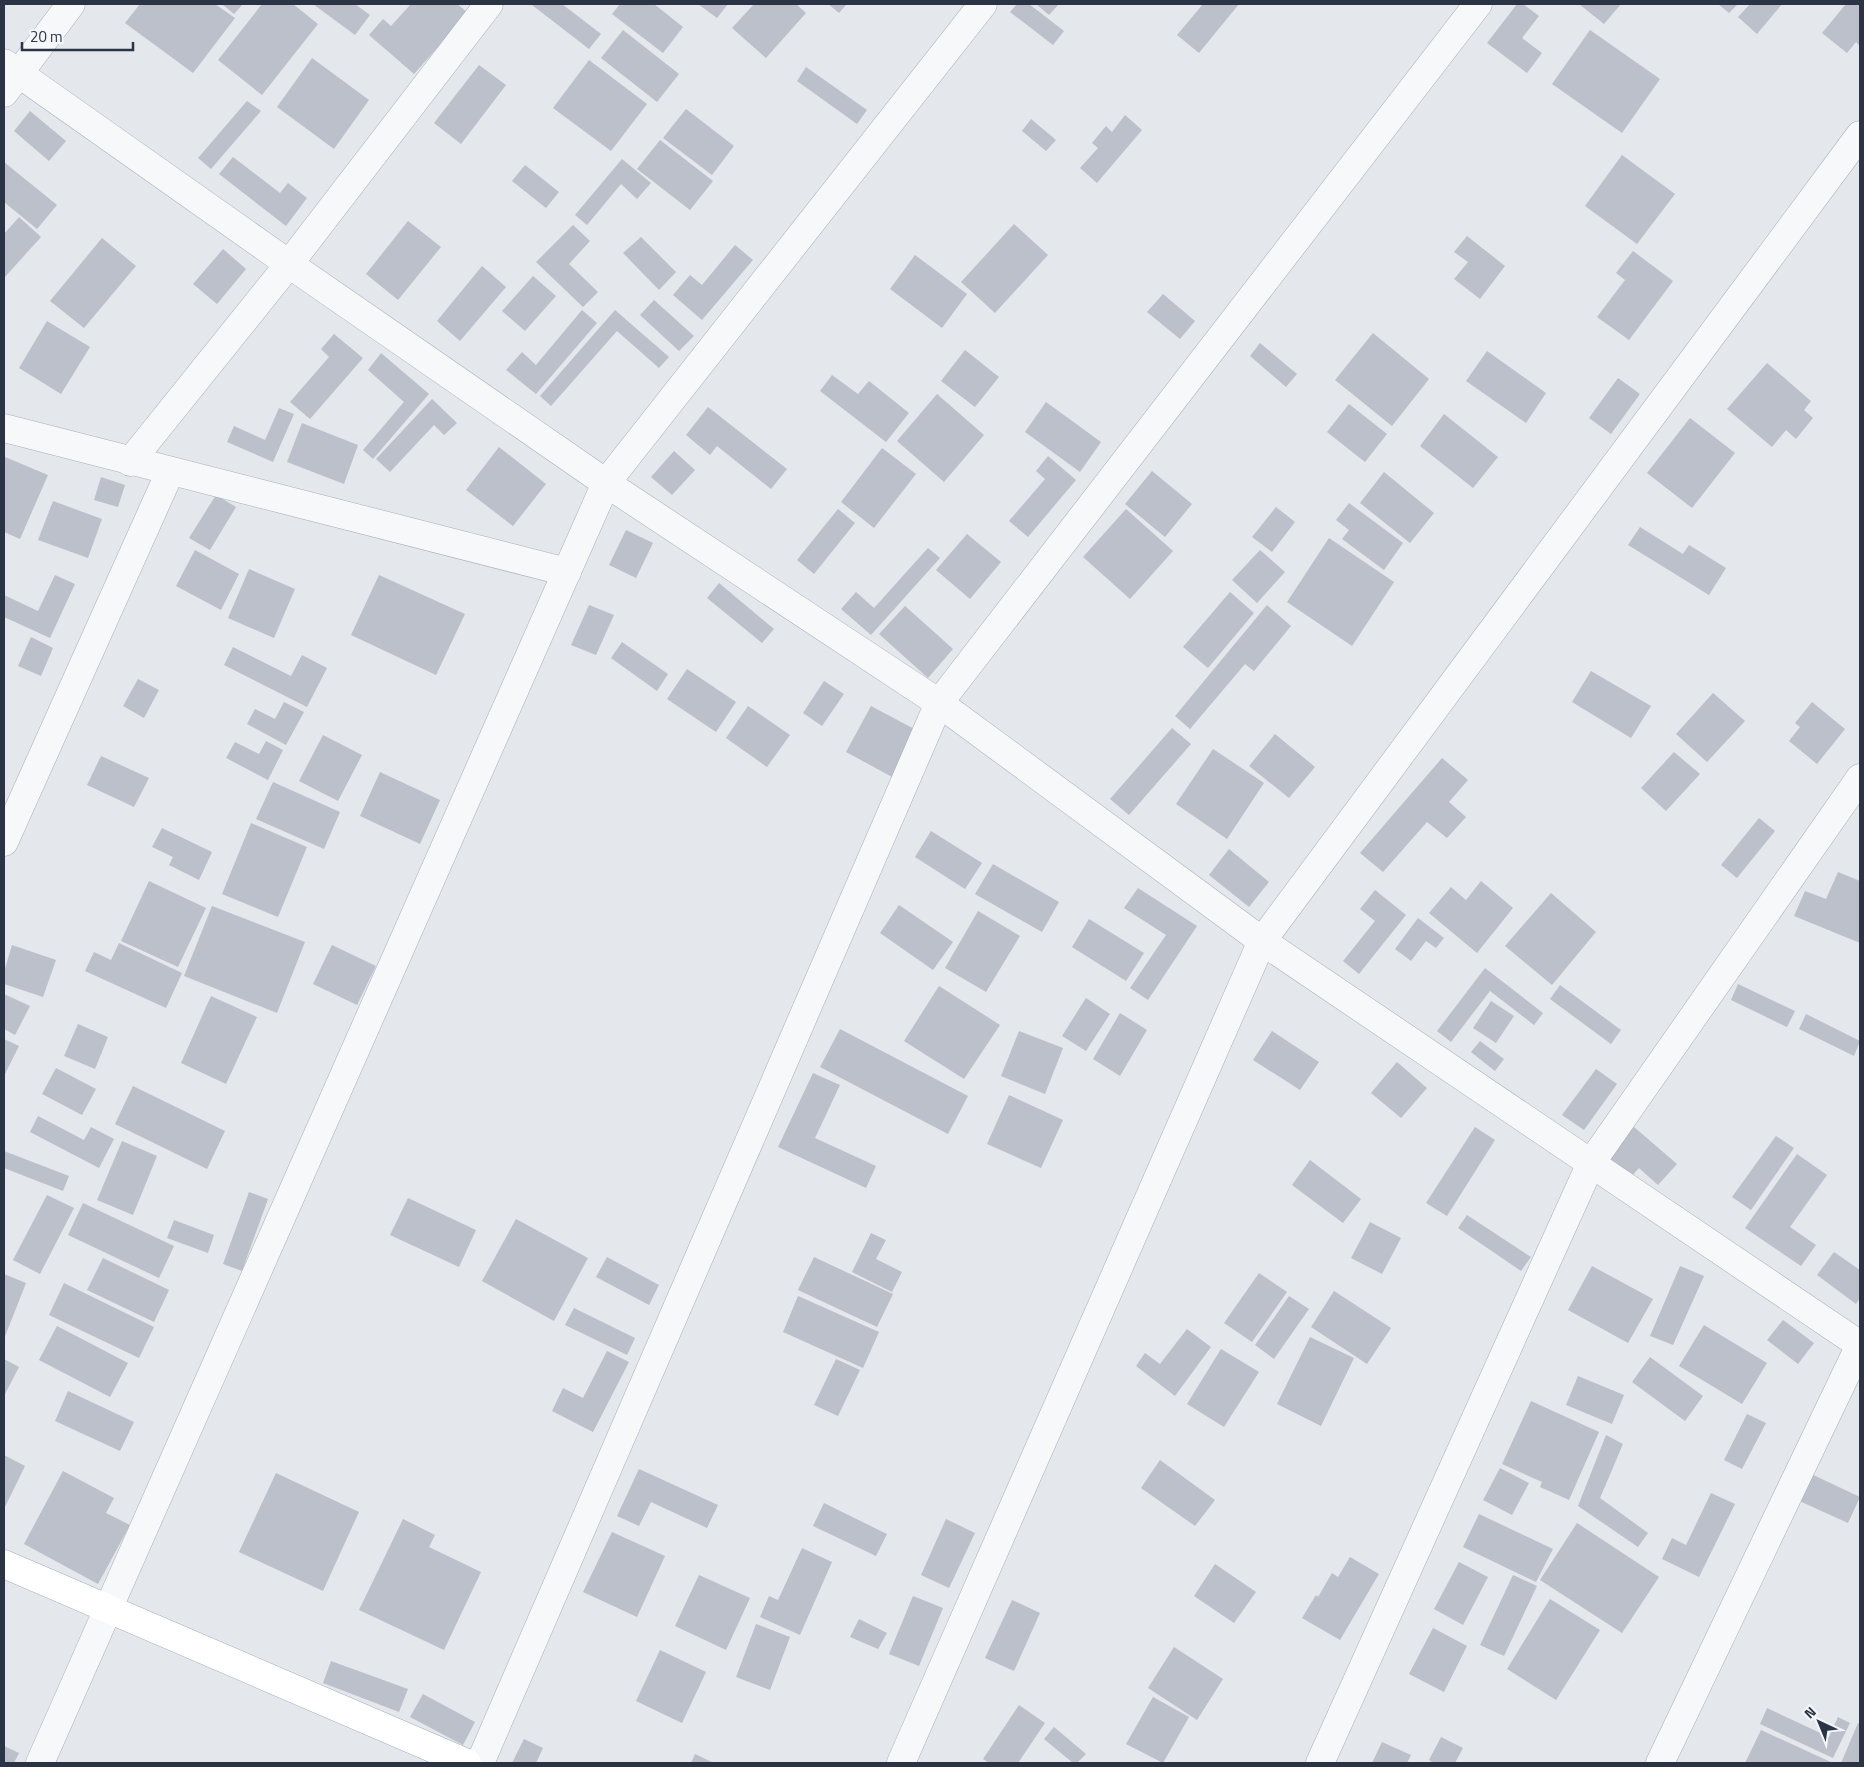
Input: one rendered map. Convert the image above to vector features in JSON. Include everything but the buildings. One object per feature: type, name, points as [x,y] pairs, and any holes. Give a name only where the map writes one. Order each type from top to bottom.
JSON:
[{"type":"main road","points":[[4,1564],[467,1763]]},
{"type":"street","points":[[71,4],[9,77],[289,264],[606,483],[939,703],[1262,941],[1860,1345],[1660,1763]]},
{"type":"street","points":[[130,462],[289,264],[489,4]]},
{"type":"street","points":[[40,1763],[606,483],[983,4]]},
{"type":"street","points":[[480,1763],[939,703],[1478,4]]},
{"type":"street","points":[[901,1763],[1262,941],[1860,135]]},
{"type":"street","points":[[4,428],[130,462],[567,572]]},
{"type":"street","points":[[4,842],[170,472]]},
{"type":"street","points":[[1320,1763],[1591,1163],[1860,778]]}]
